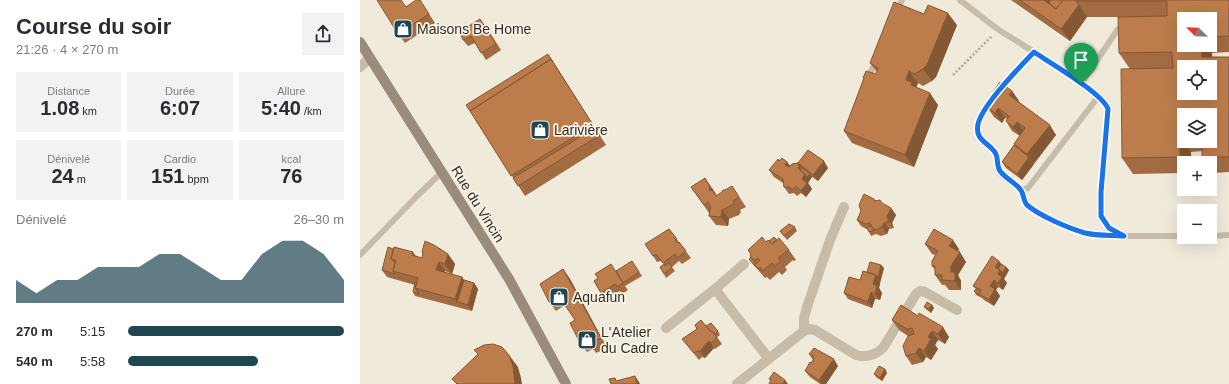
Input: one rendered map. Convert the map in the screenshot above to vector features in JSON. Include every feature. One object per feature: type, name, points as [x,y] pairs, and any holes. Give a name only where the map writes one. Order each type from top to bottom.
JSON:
[{"type":"main road","name":"Rue du Vincin","points":[[360,42],[509,279],[566,384]]},
{"type":"street","points":[[360,67],[370,58]]},
{"type":"street","points":[[804,331],[804,318],[807,307],[830,240],[844,207]]},
{"type":"street","points":[[666,328],[744,264]]},
{"type":"street","points":[[715,289],[769,359]]},
{"type":"street","points":[[737,384],[804,331],[809,329],[815,330],[856,355],[870,356],[878,352],[883,348],[916,294],[920,290],[957,310]]},
{"type":"lane","points":[[894,17],[902,0]]},
{"type":"lane","points":[[960,0],[998,29],[1081,84],[1098,97],[1106,106],[1108,109],[1101,192],[1101,216],[1109,228],[1124,236]]},
{"type":"lane","points":[[1081,84],[1118,29],[1126,25],[1133,24]]},
{"type":"lane","points":[[1034,52],[986,106],[978,123],[980,139],[995,152],[998,169],[1006,178],[1021,190],[1026,204],[1035,211],[1086,233],[1124,236],[1177,236]]},
{"type":"lane","points":[[864,89],[879,53]]},
{"type":"lane","points":[[1021,190],[1028,188],[1098,97]]},
{"type":"lane","points":[[360,255],[442,172]]},
{"type":"lane","points":[[1217,236],[1229,235]]},
{"type":"path","points":[[953,75],[998,29]]},
{"type":"building","points":[[377,0],[401,0],[406,7],[416,0],[420,0],[429,14],[398,34]]},
{"type":"building","points":[[1020,0],[1044,0],[1056,9],[1063,0],[1074,0],[1079,5],[1061,29]]},
{"type":"building","points":[[1051,0],[1063,0],[1056,9],[1049,3]]},
{"type":"building","points":[[1229,0],[1229,36],[1217,37],[1217,12],[1177,12],[1177,52],[1202,52],[1202,57],[1229,57],[1229,157],[1202,156],[1202,148],[1217,148],[1217,108],[1177,108],[1177,148],[1180,148],[1180,156],[1122,158],[1121,69],[1173,68],[1172,52],[1119,53],[1118,17],[1167,16],[1167,1],[1076,1]]},
{"type":"building","points":[[894,2],[924,14],[928,5],[948,13],[927,65],[915,74],[909,71],[906,80],[912,82],[911,85],[930,93],[905,155],[844,131],[866,71],[876,74],[878,68],[870,63]]},
{"type":"building","points":[[480,19],[496,44],[481,53],[471,36],[463,40],[459,32]]},
{"type":"building","points":[[548,54],[553,62],[551,59],[470,111],[466,105]]},
{"type":"building","name":"Larivière","points":[[551,59],[593,125],[511,176],[470,111]]},
{"type":"building","points":[[1000,82],[1012,91],[1009,95],[1050,125],[1027,154],[1014,144],[1025,128],[1017,122],[1013,127],[1006,121],[1009,116],[998,108],[995,113],[987,107],[996,94],[993,92]]},
{"type":"building","points":[[595,128],[600,135],[518,186],[513,178]]},
{"type":"building","points":[[1014,145],[1029,157],[1017,174],[1002,162]]},
{"type":"building","points":[[808,150],[824,161],[813,175],[798,163]]},
{"type":"building","points":[[782,158],[787,162],[785,165],[789,167],[792,164],[798,163],[799,169],[805,174],[802,179],[807,183],[801,191],[796,186],[792,190],[790,187],[784,187],[783,179],[769,170],[778,159],[779,161]]},
{"type":"building","points":[[800,166],[810,174],[807,177],[801,171]]},
{"type":"building","points":[[705,178],[710,187],[709,190],[713,191],[716,196],[723,190],[732,186],[739,197],[733,201],[734,203],[732,205],[722,210],[721,217],[709,216],[711,208],[708,202],[704,205],[691,187]]},
{"type":"building","points":[[864,194],[874,199],[874,201],[880,200],[882,203],[891,208],[887,217],[889,221],[884,223],[882,227],[876,230],[871,227],[872,225],[869,223],[865,224],[857,220],[861,211],[859,205]]},
{"type":"building","points":[[789,224],[795,227],[784,236],[780,231]]},
{"type":"building","points":[[871,226],[874,230],[869,232],[867,227]]},
{"type":"building","points":[[669,229],[677,239],[675,240],[678,243],[679,242],[686,251],[677,258],[675,254],[663,263],[656,254],[653,256],[645,244]]},
{"type":"building","points":[[934,229],[953,240],[949,246],[960,252],[951,266],[951,272],[955,272],[955,281],[942,280],[942,275],[935,275],[935,266],[932,266],[932,261],[938,251],[925,244]]},
{"type":"building","points":[[762,237],[766,242],[768,240],[772,244],[779,238],[789,250],[778,258],[781,261],[775,266],[772,263],[763,271],[760,267],[758,269],[755,265],[760,260],[757,258],[754,261],[748,250]]},
{"type":"building","points":[[774,237],[777,240],[772,244],[769,241]]},
{"type":"building","points":[[425,241],[448,254],[445,264],[439,262],[436,270],[462,277],[455,299],[415,288],[418,278],[393,271],[396,260],[391,259],[394,247],[413,252],[412,255],[422,258]]},
{"type":"building","points":[[388,247],[393,249],[391,259],[395,262],[393,271],[395,274],[382,270]]},
{"type":"building","points":[[992,256],[999,261],[995,267],[1000,270],[998,274],[1002,277],[998,283],[994,280],[990,286],[995,289],[989,300],[979,294],[981,290],[973,286]]},
{"type":"building","points":[[751,257],[756,264],[756,267],[749,259]]},
{"type":"building","points":[[632,261],[639,272],[623,283],[616,271]]},
{"type":"building","points":[[870,262],[881,265],[878,278],[876,275],[867,272]]},
{"type":"building","points":[[669,263],[672,267],[664,274],[660,267]]},
{"type":"building","points":[[611,264],[623,283],[617,287],[615,284],[601,293],[594,281],[598,278],[595,274]]},
{"type":"building","points":[[1001,264],[1006,267],[1003,273],[998,269]]},
{"type":"building","points":[[563,269],[601,338],[589,344],[587,339],[580,343],[570,323],[575,320],[559,296],[549,302],[540,284]]},
{"type":"building","points":[[863,271],[876,275],[873,284],[877,286],[875,294],[871,292],[868,302],[844,293],[849,277],[860,280]]},
{"type":"building","points":[[464,280],[474,283],[468,305],[457,302]]},
{"type":"building","points":[[415,282],[417,283],[415,288],[419,294],[413,292]]},
{"type":"building","points":[[976,289],[980,292],[980,295],[974,291]]},
{"type":"building","points":[[927,302],[932,305],[929,309],[924,307]]},
{"type":"building","points":[[901,305],[918,316],[919,313],[943,327],[938,334],[932,331],[928,337],[931,339],[924,351],[919,348],[916,353],[906,356],[903,346],[908,336],[914,334],[912,328],[907,329],[892,320]]},
{"type":"building","points":[[701,320],[717,337],[711,343],[709,341],[700,351],[694,353],[682,339],[697,329],[695,325]]},
{"type":"building","points":[[711,323],[718,331],[715,334],[706,326]]},
{"type":"building","points":[[493,344],[502,347],[509,355],[513,366],[515,384],[457,384],[452,379],[478,354],[474,350],[484,345]]},
{"type":"building","points":[[814,348],[834,359],[819,380],[805,371],[810,362],[811,363],[814,359],[812,358],[814,356],[809,354]]},
{"type":"building","points":[[879,366],[885,369],[880,378],[874,374]]},
{"type":"building","points":[[774,372],[785,380],[783,384],[769,384],[771,380],[769,379]]},
{"type":"building","points":[[635,376],[637,384],[611,384],[609,379],[615,378],[616,381]]},
{"type":"place","name":"Maisons Be Home","points":[[403,29]]},
{"type":"place","name":"Larivière","points":[[540,130]]},
{"type":"place","name":"Aquafun","points":[[559,297]]},
{"type":"place","name":"L'Atelier du Cadre","points":[[587,340]]},
{"type":"route","points":[[1034,52],[1081,84],[1098,97],[1108,109],[1101,192],[1101,216],[1109,228],[1124,236],[1086,233],[1035,211],[1026,204],[1021,190],[1006,178],[998,169],[995,152],[980,139],[978,123],[986,106],[1034,52]]}]
